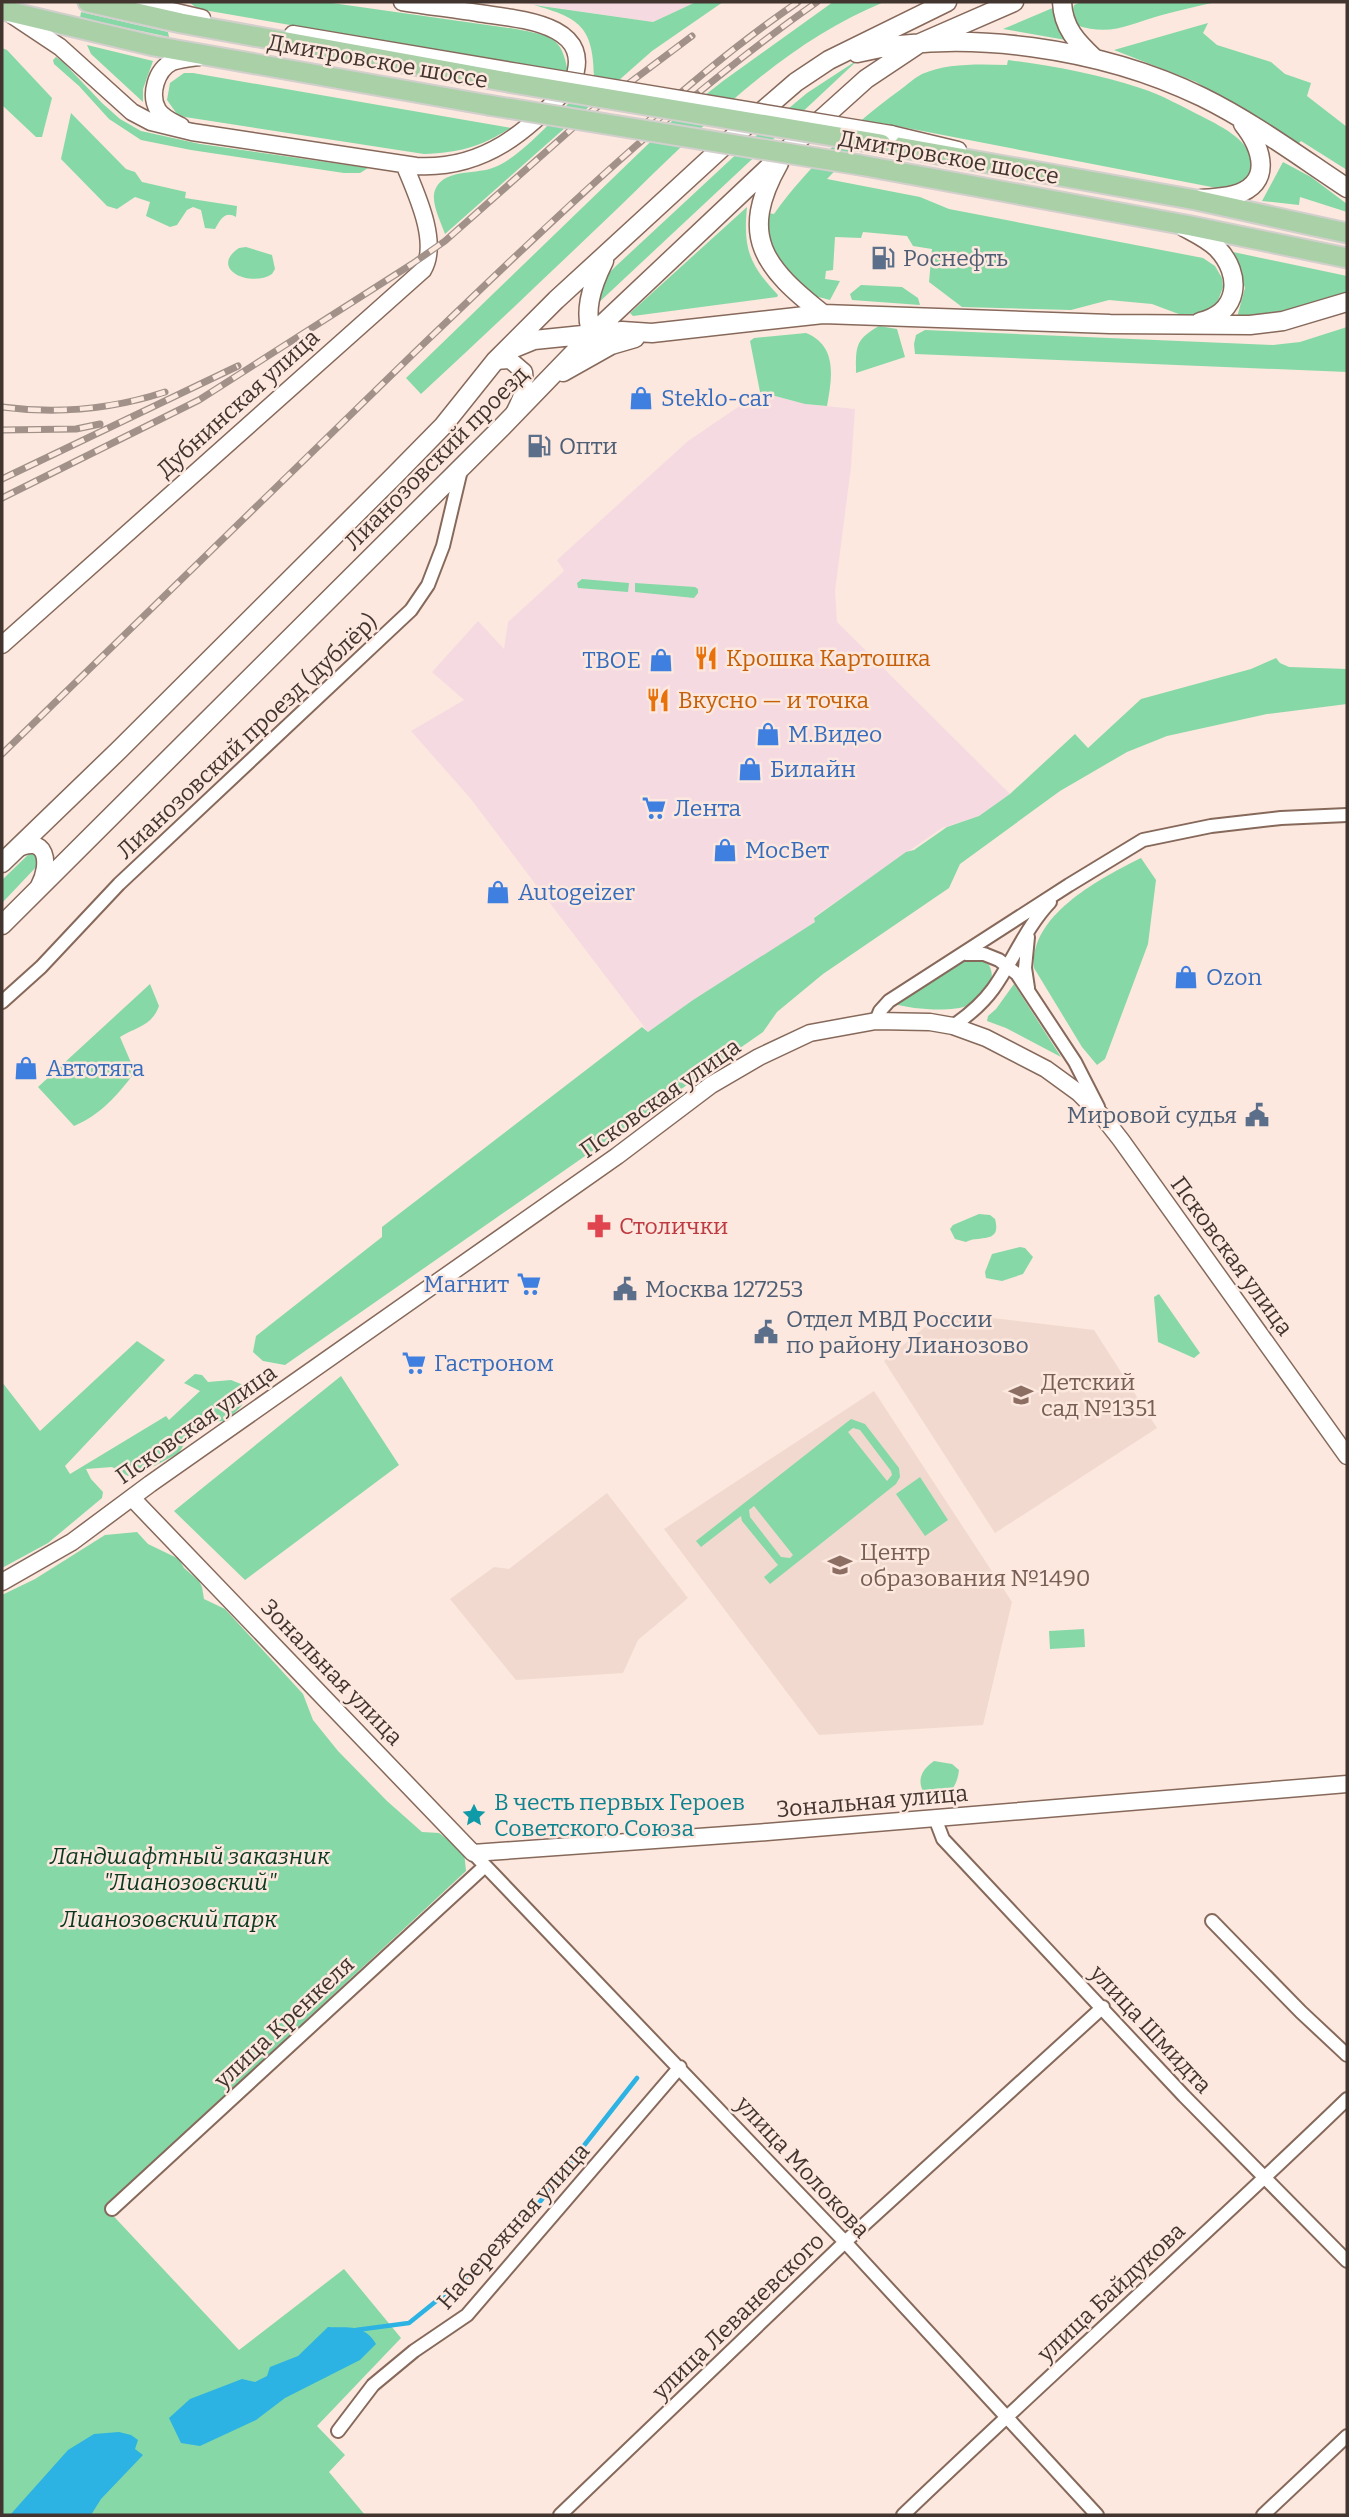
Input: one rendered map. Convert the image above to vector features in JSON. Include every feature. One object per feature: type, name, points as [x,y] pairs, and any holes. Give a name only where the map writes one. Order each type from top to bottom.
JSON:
[{"type":"main road","name":"Дмитровское шоссе","points":[[88,2],[181,23],[886,139],[1000,164],[1196,200],[1347,233]]},
{"type":"main road","points":[[829,60],[947,2]]},
{"type":"main road","points":[[912,18],[908,32],[913,40],[920,43],[1014,2]]},
{"type":"main road","points":[[1062,2],[1062,15],[1068,30],[1095,59]]},
{"type":"main road","name":"Дмитровское шоссе","points":[[4,11],[207,56],[860,165],[1178,223],[1347,258]]},
{"type":"main road","points":[[829,60],[879,48],[948,41],[996,43],[1095,59],[1141,72],[1236,116],[1347,188]]},
{"type":"main road","name":"Лианозовский проезд","points":[[2,925],[592,334],[866,79],[920,43]]},
{"type":"main road","name":"Лианозовский проезд","points":[[8,856],[119,750],[394,476],[443,425],[497,359],[556,300],[770,104],[829,60]]},
{"type":"main road","points":[[1196,200],[1237,194],[1252,184],[1260,173],[1262,161],[1259,150],[1252,135],[1236,116]]},
{"type":"main road","points":[[786,151],[764,195],[758,225],[760,239],[766,256],[779,276],[823,314]]},
{"type":"main road","points":[[1178,223],[1216,246],[1233,271],[1230,303],[1222,313],[1183,326]]},
{"type":"main road","points":[[607,254],[592,290],[589,323],[595,341],[611,345]]},
{"type":"main road","points":[[548,381],[611,345],[652,333],[823,314],[1183,326],[1251,325],[1283,321],[1347,302]]},
{"type":"main road","points":[[497,359],[517,346],[534,340],[622,331],[652,333]]},
{"type":"street","points":[[133,2],[180,8],[513,77]]},
{"type":"street","name":"Дмитровское шоссе","points":[[4,11],[61,47],[132,112],[151,122],[192,132],[404,164],[425,166],[458,163],[493,152],[506,144],[572,83],[576,73],[576,61],[571,44],[565,37],[543,24],[402,2]]},
{"type":"street","name":"Дмитровское шоссе","points":[[192,132],[167,119],[158,110],[155,88],[163,69],[171,63],[207,56]]},
{"type":"street","name":"Дубнинская улица","points":[[2,646],[423,270],[428,262],[429,233],[404,164]]},
{"type":"street","points":[[497,359],[510,360],[524,372],[523,397],[512,416]]},
{"type":"street","name":"Лианозовский проезд (дублёр)","points":[[2,1002],[41,967],[119,884],[411,610],[428,585],[443,546],[463,465]]},
{"type":"street","points":[[876,1021],[889,1001],[1143,840],[1212,826],[1281,818],[1347,815]]},
{"type":"street","points":[[8,856],[30,845],[38,847],[47,860],[46,873],[38,888]]},
{"type":"street","points":[[953,1026],[979,1004],[1008,966],[1031,926],[1060,891]]},
{"type":"street","points":[[1028,988],[1025,953],[1031,926]]},
{"type":"street","points":[[964,954],[984,954],[999,960],[1028,988],[1075,1062],[1103,1116]]},
{"type":"street","name":"Псковская улица","points":[[2,1582],[72,1542],[617,1156],[711,1085],[759,1056],[810,1033],[876,1021],[912,1021],[953,1026],[986,1038],[1046,1069],[1079,1093],[1103,1116],[1347,1456]]},
{"type":"street","name":"Зональная улица","points":[[132,1498],[473,1853],[1347,1784]]},
{"type":"street","name":"улица Шмидта","points":[[935,1818],[943,1839],[1184,2096],[1347,2261]]},
{"type":"street","name":"улица Молокова","points":[[473,1853],[845,2242],[1097,2515]]},
{"type":"street","name":"улица Кренкеля","points":[[112,2209],[485,1866]]},
{"type":"street","points":[[1212,1921],[1347,2055]]},
{"type":"street","name":"улица Леваневского","points":[[560,2515],[845,2242],[1103,2007]]},
{"type":"street","name":"Набережная улица","points":[[338,2431],[373,2385],[414,2351],[467,2315],[680,2067]]},
{"type":"street","name":"улица Байдукова","points":[[903,2515],[1005,2417],[1266,2178],[1347,2099]]},
{"type":"street","points":[[1263,2515],[1347,2436]]},
{"type":"shaded area","points":[[515,2],[696,2],[653,22]]},
{"type":"shaded area","points":[[760,392],[805,404],[855,409],[851,467],[835,591],[837,622],[1010,794],[979,816],[942,828],[814,917],[816,922],[693,1000],[648,1032],[470,798],[411,731],[464,700],[432,672],[478,621],[504,649],[508,622],[564,571],[557,560],[688,441]]},
{"type":"shaded area","name":"Детский сад №1351","points":[[943,1312],[1094,1330],[1157,1428],[995,1533],[884,1361]]},
{"type":"shaded area","name":"Центр образования №1490","points":[[874,1391],[1012,1602],[983,1725],[819,1735],[664,1529]]},
{"type":"shaded area","points":[[607,1493],[688,1598],[638,1640],[623,1673],[516,1680],[450,1599],[494,1567],[509,1569]]},
{"type":"green space","points":[[189,2],[325,2],[538,33],[558,44],[568,73],[198,9]]},
{"type":"green space","points":[[696,2],[723,2],[652,51],[445,234],[434,199],[436,188],[441,182],[447,177],[495,167],[520,151],[594,76],[591,46],[580,27],[562,15],[534,5],[653,22]]},
{"type":"green space","points":[[833,2],[884,2],[809,42],[741,92],[421,394],[406,378],[672,121]]},
{"type":"green space","points":[[1081,2],[1216,2],[1120,28],[1100,30],[1076,25],[1072,12],[1074,5]]},
{"type":"green space","points":[[1055,7],[1056,21],[1066,40],[1003,29]]},
{"type":"green space","points":[[81,12],[168,32],[169,37],[80,18]]},
{"type":"green space","points":[[1208,23],[1203,33],[1217,45],[1271,62],[1285,74],[1311,83],[1307,96],[1347,127],[1347,170],[1301,141],[1296,146],[1196,82],[1114,50]]},
{"type":"green space","points":[[87,45],[153,61],[143,89],[143,102],[91,54]]},
{"type":"green space","points":[[2,48],[7,50],[52,98],[42,137],[36,137],[2,105]]},
{"type":"green space","points":[[56,57],[120,119],[141,131],[200,144],[368,168],[360,173],[344,173],[141,140],[109,119],[79,86],[54,64]]},
{"type":"green space","points":[[859,59],[595,306],[606,276],[616,266],[757,135],[807,93]]},
{"type":"green space","points":[[1008,60],[1124,83],[1164,98],[1235,136],[1249,153],[1249,174],[1241,186],[1222,189],[881,123],[827,179],[920,197],[949,209],[1203,258],[1215,266],[1222,278],[1223,287],[1216,306],[1198,317],[1184,316],[1152,304],[1109,300],[1071,310],[962,307],[929,282],[932,249],[913,246],[907,236],[863,232],[861,238],[835,237],[833,270],[826,271],[825,279],[840,281],[830,300],[811,295],[771,254],[766,231],[768,213],[774,214],[816,163],[866,117],[922,74],[952,66],[1007,65]]},
{"type":"green space","points":[[184,73],[511,128],[469,148],[424,154],[185,117],[177,114],[167,100],[170,83]]},
{"type":"green space","points":[[71,113],[126,169],[135,172],[142,182],[186,192],[185,198],[237,206],[236,217],[226,215],[215,229],[205,228],[201,210],[193,207],[187,210],[177,225],[170,227],[146,216],[150,202],[135,197],[117,209],[107,206],[61,159]]},
{"type":"green space","points":[[1283,162],[1311,177],[1347,204],[1347,212],[1300,197],[1299,205],[1262,201]]},
{"type":"green space","points":[[747,207],[746,234],[750,255],[777,297],[633,316],[630,313]]},
{"type":"green space","points":[[246,247],[272,255],[275,269],[272,274],[254,279],[236,274],[230,269],[228,263],[231,256],[239,248]]},
{"type":"green space","points":[[1233,252],[1347,276],[1347,292],[1267,317],[1236,321],[1245,288]]},
{"type":"green space","points":[[861,285],[902,287],[918,298],[920,305],[852,300],[850,294]]},
{"type":"green space","points":[[879,326],[897,329],[905,357],[856,373],[856,356],[861,340]]},
{"type":"green space","points":[[1347,327],[1347,372],[915,354],[914,344],[916,335],[925,330],[1273,345],[1300,342]]},
{"type":"green space","points":[[806,333],[816,339],[828,354],[831,374],[827,406],[805,404],[760,392],[750,341],[754,338]]},
{"type":"green space","points":[[582,579],[629,583],[628,592],[578,588],[577,583]]},
{"type":"green space","points":[[635,583],[695,587],[698,593],[694,598],[635,592]]},
{"type":"green space","points":[[1276,658],[1289,667],[1347,669],[1347,704],[1267,714],[1167,736],[1127,752],[1060,791],[960,864],[949,888],[823,974],[777,1012],[763,1032],[285,1365],[263,1361],[253,1352],[256,1336],[382,1237],[382,1227],[642,1027],[648,1032],[815,922],[814,918],[906,852],[914,850],[947,827],[979,816],[1010,794],[1075,734],[1088,748],[1141,699],[1251,669]]},
{"type":"green space","points":[[31,852],[36,853],[39,864],[2,903],[2,880]]},
{"type":"green space","points":[[1141,858],[1156,880],[1148,944],[1105,1059],[1097,1065],[1082,1047],[1034,968],[1036,949],[1043,931],[1055,915],[1071,901],[1107,876]]},
{"type":"green space","points":[[970,958],[989,965],[992,975],[988,987],[972,1004],[942,1010],[893,1004]]},
{"type":"green space","points":[[150,984],[159,1006],[156,1013],[148,1022],[120,1037],[135,1072],[108,1104],[74,1126],[38,1087]]},
{"type":"green space","points":[[1014,984],[1061,1057],[987,1021],[988,1016]]},
{"type":"green space","points":[[979,1214],[990,1215],[995,1219],[995,1233],[988,1238],[966,1242],[955,1239],[950,1229],[953,1225]]},
{"type":"green space","points":[[1025,1248],[1033,1257],[1023,1274],[1002,1281],[986,1278],[985,1272],[992,1254]]},
{"type":"green space","points":[[1159,1294],[1200,1353],[1194,1358],[1158,1342],[1154,1297]]},
{"type":"green space","points":[[137,1341],[165,1360],[65,1466],[70,1474],[166,1416],[169,1420],[200,1391],[184,1383],[195,1374],[202,1375],[208,1382],[231,1380],[246,1386],[244,1401],[226,1421],[205,1422],[186,1441],[179,1453],[143,1472],[128,1476],[112,1467],[86,1469],[103,1492],[102,1498],[48,1543],[2,1568],[2,1382],[40,1431]]},
{"type":"green space","points":[[341,1376],[399,1465],[245,1580],[174,1511]]},
{"type":"green space","points":[[851,1419],[865,1424],[899,1468],[900,1477],[896,1484],[770,1584],[764,1577],[778,1565],[742,1521],[741,1516],[701,1547],[696,1541]],"holes":[[[853,1428],[860,1430],[891,1471],[892,1475],[887,1481],[848,1432]],[[754,1506],[793,1555],[790,1558],[781,1557],[750,1517],[749,1510]]]},
{"type":"green space","points":[[920,1477],[948,1520],[925,1536],[896,1494]]},
{"type":"green space","name":"Лианозовский парк","points":[[137,1532],[148,1544],[179,1559],[184,1568],[199,1581],[204,1599],[225,1609],[303,1694],[313,1720],[338,1751],[387,1801],[422,1832],[439,1833],[464,1852],[466,1871],[105,2207],[239,2350],[344,2269],[401,2338],[317,2426],[345,2455],[329,2472],[365,2515],[2,2515],[2,1595],[35,1579],[105,1535]]},
{"type":"green space","points":[[1084,1629],[1085,1647],[1050,1649],[1049,1631]]},
{"type":"green space","points":[[934,1761],[952,1764],[959,1770],[950,1791],[929,1800],[922,1789],[921,1779],[922,1774]]},
{"type":"water","points":[[328,2327],[361,2330],[376,2344],[360,2360],[285,2398],[256,2420],[200,2446],[181,2443],[169,2418],[190,2399],[242,2379],[255,2382],[267,2376],[270,2367],[298,2356]]},
{"type":"water","points":[[119,2432],[138,2440],[135,2449],[143,2455],[101,2499],[91,2515],[10,2515],[68,2450],[94,2434]]},
{"type":"waterway","points":[[535,2208],[637,2078]]},
{"type":"waterway","points":[[356,2330],[409,2323],[481,2265]]},
{"type":"railway","points":[[645,124],[720,60],[798,2]]},
{"type":"railway","points":[[2,754],[557,217],[657,127],[762,42],[817,2]]},
{"type":"railway","points":[[2,498],[199,400],[412,264],[445,241],[592,111],[692,36]]},
{"type":"railway","points":[[2,479],[238,366]]},
{"type":"railway","points":[[2,407],[64,410],[105,406],[165,392]]},
{"type":"railway","points":[[2,430],[76,429],[100,424]]},
{"type":"place","name":"Роснефть","points":[[883,258]]},
{"type":"place","name":"Steklo-car","points":[[641,398]]},
{"type":"place","name":"Опти","points":[[539,446]]},
{"type":"place","name":"Крошка Картошка","points":[[706,658]]},
{"type":"place","name":"ТВОЕ","points":[[661,660]]},
{"type":"place","name":"Вкусно — и точка","points":[[658,700]]},
{"type":"place","name":"М.Видео","points":[[768,734]]},
{"type":"place","name":"Билайн","points":[[750,769]]},
{"type":"place","name":"Лента","points":[[654,808]]},
{"type":"place","name":"МосВет","points":[[725,850]]},
{"type":"place","name":"Autogeizer","points":[[498,892]]},
{"type":"place","name":"Ozon","points":[[1186,977]]},
{"type":"place","name":"Автотяга","points":[[26,1068]]},
{"type":"place","name":"Мировой судья","points":[[1257,1115]]},
{"type":"place","name":"Столички","points":[[599,1226]]},
{"type":"place","name":"Магнит","points":[[529,1284]]},
{"type":"place","name":"Москва 127253","points":[[625,1289]]},
{"type":"place","name":"Отдел МВД России по району Лианозово","points":[[766,1332]]},
{"type":"place","name":"Гастроном","points":[[414,1363]]},
{"type":"place","name":"Детский сад №1351","points":[[1021,1395]]},
{"type":"place","name":"Центр образования №1490","points":[[840,1565]]},
{"type":"place","name":"В честь первых Героев Советского Союза","points":[[474,1815]]},
{"type":"park label","name":"Ландшафтный заказник \"Лианозовский\"","points":[[190,1869]]}]
